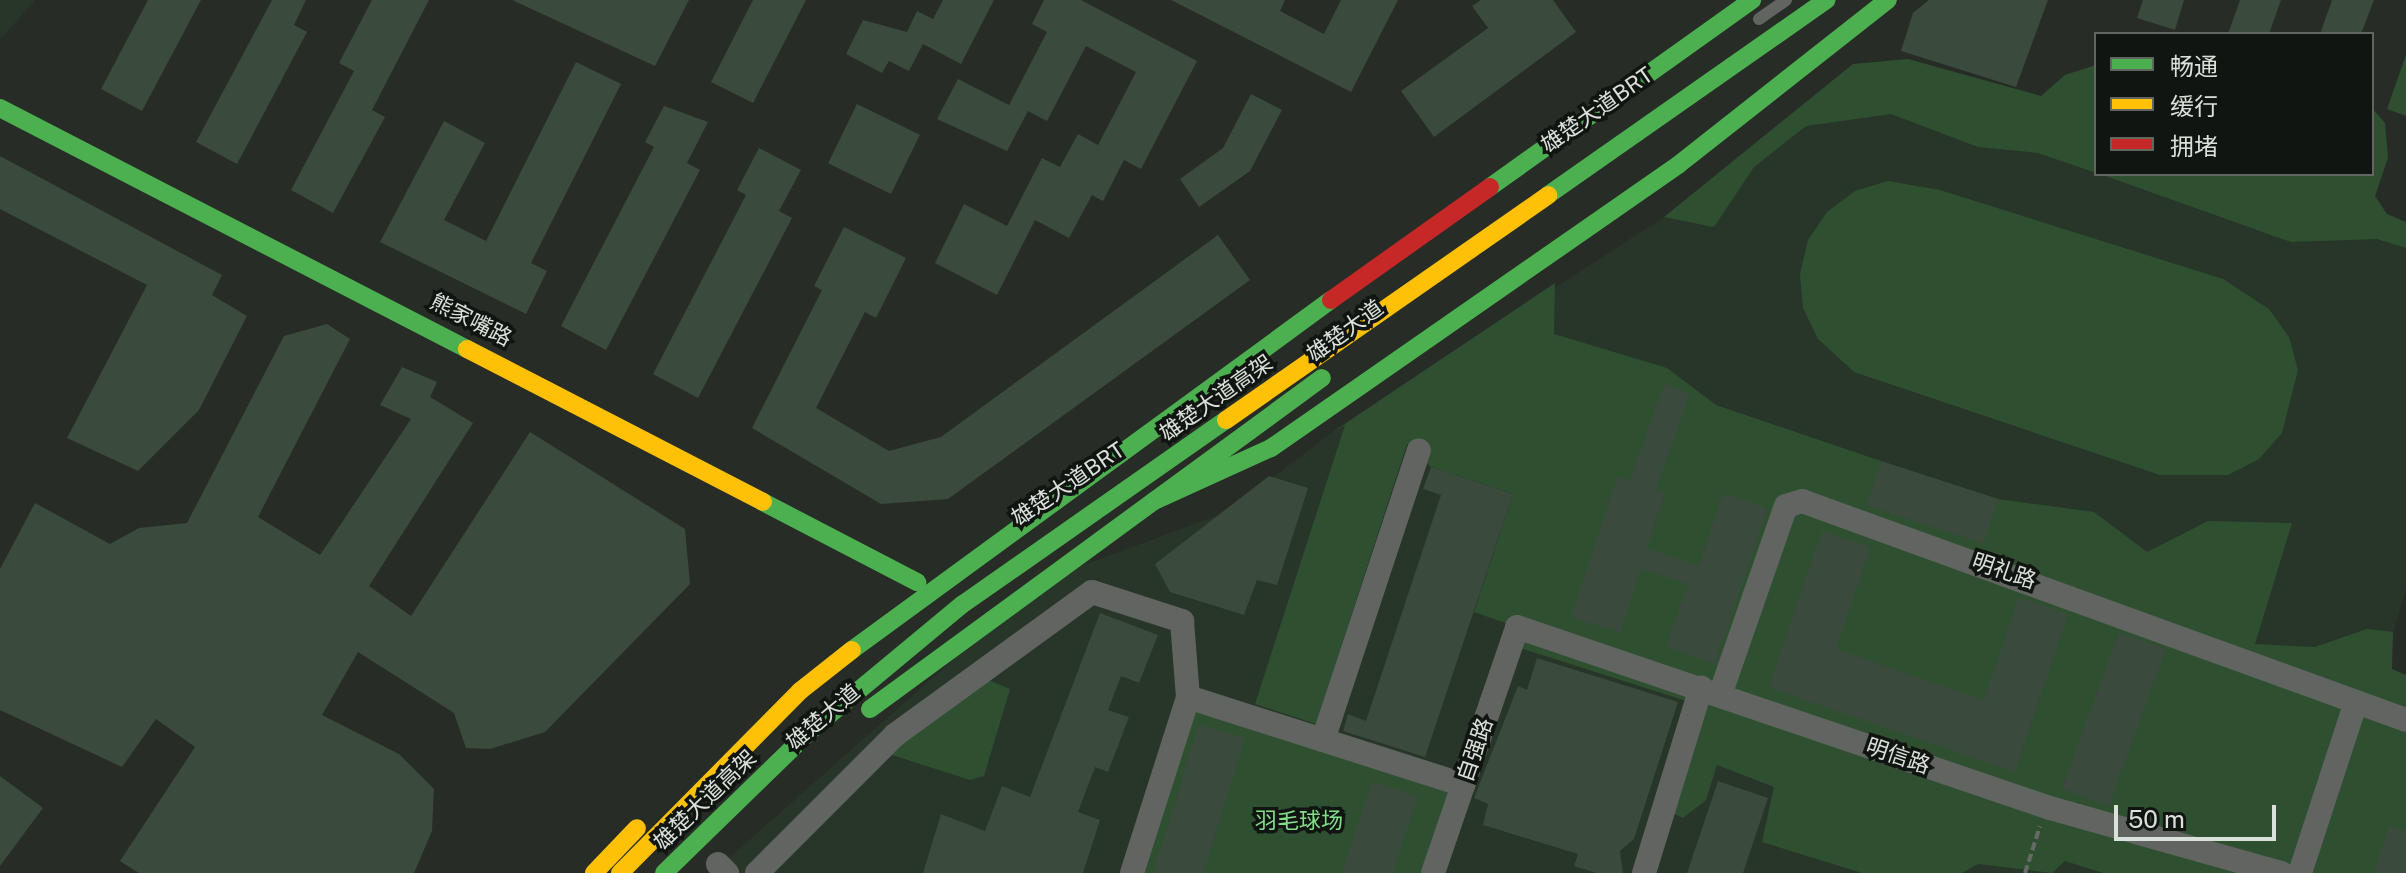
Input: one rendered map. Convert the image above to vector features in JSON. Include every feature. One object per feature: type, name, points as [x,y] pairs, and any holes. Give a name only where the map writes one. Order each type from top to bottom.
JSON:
[{"type":"main road","name":"雄楚大道","points":[[594,873],[689,775],[917,582],[1724,0]]},
{"type":"main road","name":"雄楚大道高架","points":[[620,873],[800,691],[943,577],[1752,0]]},
{"type":"main road","name":"雄楚大道高架","points":[[664,873],[811,730],[963,604],[1826,0]]},
{"type":"main road","name":"雄楚大道","points":[[690,873],[737,825],[935,656],[1154,501],[1529,226],[1858,0]]},
{"type":"main road","points":[[1154,501],[1271,448],[1678,165],[1888,0]]},
{"type":"main road","name":"熊家嘴路","points":[[0,108],[917,582]]},
{"type":"main road","points":[[689,775],[677,801],[685,826],[717,837],[737,825]]},
{"type":"street","points":[[1323,740],[1419,450]]},
{"type":"street","name":"明礼路","points":[[1711,691],[1786,506],[1802,501],[2406,720]]},
{"type":"street","points":[[757,873],[895,735],[1092,592],[1182,621],[1188,697],[1132,873]]},
{"type":"street","name":"明信路","points":[[1517,627],[2046,807],[2282,873]]},
{"type":"street","name":"自强路","points":[[1433,873],[1517,627]]},
{"type":"street","points":[[1644,873],[1711,691]]},
{"type":"street","points":[[1188,697],[1463,785]]},
{"type":"street","points":[[2300,873],[2356,702]]},
{"type":"lane","points":[[1748,27],[1786,0]]},
{"type":"lane","name":"雄楚大道BRT","points":[[847,676],[1034,530],[1281,361]]},
{"type":"lane","points":[[640,873],[799,716]]},
{"type":"path","points":[[2025,873],[2046,807]]},
{"type":"shaded area","points":[[0,0],[35,0],[0,40]]},
{"type":"shaded area","points":[[1853,64],[2094,139],[2094,176],[2208,176],[2406,238],[2406,588],[2376,691],[2406,873],[712,873],[965,649],[1081,566],[1229,511],[1331,433],[1664,217]]},
{"type":"green space","points":[[2406,55],[2406,116],[2387,109]]},
{"type":"green space","points":[[1908,59],[2041,96],[2065,75],[2094,66],[2094,172],[2038,153],[1978,147],[1891,114],[1806,126],[1754,167],[1714,227],[1664,217],[1853,64]]},
{"type":"green space","points":[[2374,110],[2385,123],[2388,158],[2375,196],[2387,214],[2406,222],[2406,248],[2377,239],[2291,242],[2106,176],[2374,176]]},
{"type":"green space","points":[[1888,181],[1940,190],[2223,279],[2269,309],[2289,337],[2298,370],[2282,433],[2259,459],[2228,475],[2160,475],[1854,372],[1818,339],[1803,308],[1800,274],[1808,240],[1827,212],[1855,191]]},
{"type":"green space","points":[[1555,283],[1554,334],[1667,368],[1716,405],[1881,461],[1998,499],[2094,512],[2147,552],[2208,521],[2292,523],[2255,644],[2315,647],[2367,629],[2393,632],[2392,669],[2406,675],[2406,873],[2103,873],[2065,861],[2052,873],[1978,864],[1962,873],[1862,873],[1762,842],[1774,787],[1717,765],[1706,800],[1683,818],[1664,809],[1696,704],[1511,645],[1517,627],[1474,612],[1513,494],[1431,467],[1407,444],[1316,724],[1255,704],[1345,425],[1331,433]]},
{"type":"green space","points":[[986,679],[1010,689],[984,776],[970,780],[889,754]]},
{"type":"green space","name":"羽毛球场","points":[[1188,697],[1463,785],[1433,873],[1132,873]]},
{"type":"building","points":[[148,0],[201,0],[142,111],[101,89]]},
{"type":"building","points":[[272,0],[306,0],[294,25],[307,32],[237,164],[196,142]]},
{"type":"building","points":[[372,0],[429,0],[372,110],[385,117],[333,213],[291,190],[354,71],[339,63]]},
{"type":"building","points":[[512,0],[689,0],[655,66]]},
{"type":"building","points":[[753,0],[806,0],[753,103],[711,82]]},
{"type":"building","points":[[943,0],[994,0],[961,64],[923,44],[909,71],[889,61],[882,73],[846,54],[863,20],[907,32],[917,11],[933,19]]},
{"type":"building","points":[[1044,0],[1081,0],[1197,61],[1141,169],[1124,160],[1103,201],[1092,195],[1069,238],[1035,220],[997,295],[935,263],[964,204],[1007,226],[1042,158],[1060,167],[1078,134],[1098,145],[1136,72],[1086,46],[1047,121],[1028,111],[1007,151],[937,119],[958,79],[1009,105],[1047,32],[1032,24]]},
{"type":"building","points":[[1171,0],[1285,0],[1280,11],[1324,34],[1341,0],[1398,0],[1351,92]]},
{"type":"building","points":[[1481,0],[1553,0],[1576,32],[1434,137],[1401,91],[1488,28],[1472,6]]},
{"type":"building","points":[[1929,0],[2048,0],[2016,87],[1901,51],[1913,13]]},
{"type":"building","points":[[2143,0],[2184,0],[2175,30],[2137,18]]},
{"type":"building","points":[[2240,0],[2281,0],[2270,32],[2229,32]]},
{"type":"building","points":[[2332,0],[2374,0],[2362,32],[2321,32]]},
{"type":"building","points":[[576,62],[621,84],[531,263],[547,271],[526,314],[380,242],[444,121],[485,143],[444,220],[486,241]]},
{"type":"building","points":[[1251,94],[1282,110],[1250,171],[1199,207],[1180,179],[1223,148]]},
{"type":"building","points":[[857,104],[920,135],[891,194],[828,163]]},
{"type":"building","points":[[664,106],[708,122],[687,163],[700,170],[606,350],[561,326],[654,147],[645,142]]},
{"type":"building","points":[[759,148],[801,170],[779,211],[792,218],[698,398],[653,374],[746,195],[737,190]]},
{"type":"building","points":[[0,156],[222,275],[212,295],[247,316],[199,410],[138,471],[67,438],[147,285],[0,209]]},
{"type":"building","points":[[844,227],[906,258],[876,318],[865,312],[816,408],[889,451],[941,437],[1218,235],[1250,280],[948,499],[881,504],[752,428],[822,290],[814,286]]},
{"type":"building","points":[[327,324],[350,339],[258,517],[320,555],[411,419],[380,405],[402,367],[437,382],[430,397],[473,423],[369,586],[411,616],[530,432],[685,529],[690,584],[545,732],[490,749],[466,748],[454,713],[358,652],[322,715],[399,754],[434,789],[432,831],[414,873],[139,873],[120,861],[195,747],[156,719],[122,767],[0,710],[0,569],[35,503],[110,544],[139,528],[187,523],[284,336]]},
{"type":"building","points":[[1664,384],[1690,393],[1656,490],[1665,493],[1647,548],[1699,566],[1723,493],[1768,508],[1715,664],[1666,647],[1688,584],[1641,569],[1620,633],[1571,617],[1617,477],[1630,481]]},
{"type":"building","points":[[1881,461],[1998,499],[1983,544],[1866,506]]},
{"type":"building","points":[[1431,467],[1513,494],[1425,757],[1343,731],[1348,714],[1366,721],[1441,495],[1423,489]]},
{"type":"building","points":[[1269,476],[1308,488],[1277,585],[1257,580],[1244,615],[1170,592],[1155,564]]},
{"type":"building","points":[[1822,531],[1871,547],[1836,649],[1984,700],[2019,597],[2068,614],[2015,772],[1769,688]]},
{"type":"building","points":[[1100,613],[1158,635],[1139,683],[1121,676],[1108,710],[1129,717],[1108,772],[1095,767],[1078,812],[1100,820],[1083,873],[923,873],[941,814],[985,831],[1002,786],[1030,797]]},
{"type":"building","points":[[2119,632],[2166,649],[2109,806],[2062,789]]},
{"type":"building","points":[[1537,658],[1678,702],[1634,839],[1620,851],[1623,873],[1596,873],[1574,866],[1578,854],[1483,825],[1488,804],[1474,798],[1518,686],[1527,690]]},
{"type":"building","points":[[1199,724],[1245,738],[1204,873],[1153,873]]},
{"type":"building","points":[[0,776],[43,808],[0,866]]},
{"type":"building","points":[[1372,781],[1418,796],[1393,873],[1342,873]]},
{"type":"building","points":[[1718,781],[1768,798],[1743,873],[1687,873]]},
{"type":"building","points":[[2389,826],[2406,831],[2406,873],[2374,873]]},
{"type":"traffic: fast","points":[[1490,187],[1752,0]]},
{"type":"traffic: fast","points":[[1548,195],[1826,0]]},
{"type":"traffic: fast","points":[[1154,501],[1271,448],[1678,165],[1888,0]]},
{"type":"traffic: fast","points":[[0,108],[467,349]]},
{"type":"traffic: fast","points":[[852,650],[1331,300]]},
{"type":"traffic: fast","points":[[870,709],[1322,378]]},
{"type":"traffic: fast","points":[[664,873],[811,730],[963,604],[1226,420]]},
{"type":"traffic: fast","points":[[763,502],[917,582]]},
{"type":"traffic: slow","points":[[1226,420],[1548,195]]},
{"type":"traffic: slow","points":[[467,349],[763,502]]},
{"type":"traffic: slow","points":[[620,873],[800,691],[852,650]]},
{"type":"traffic: slow","points":[[594,873],[637,828]]},
{"type":"traffic: jam","points":[[1331,300],[1490,187]]}]
